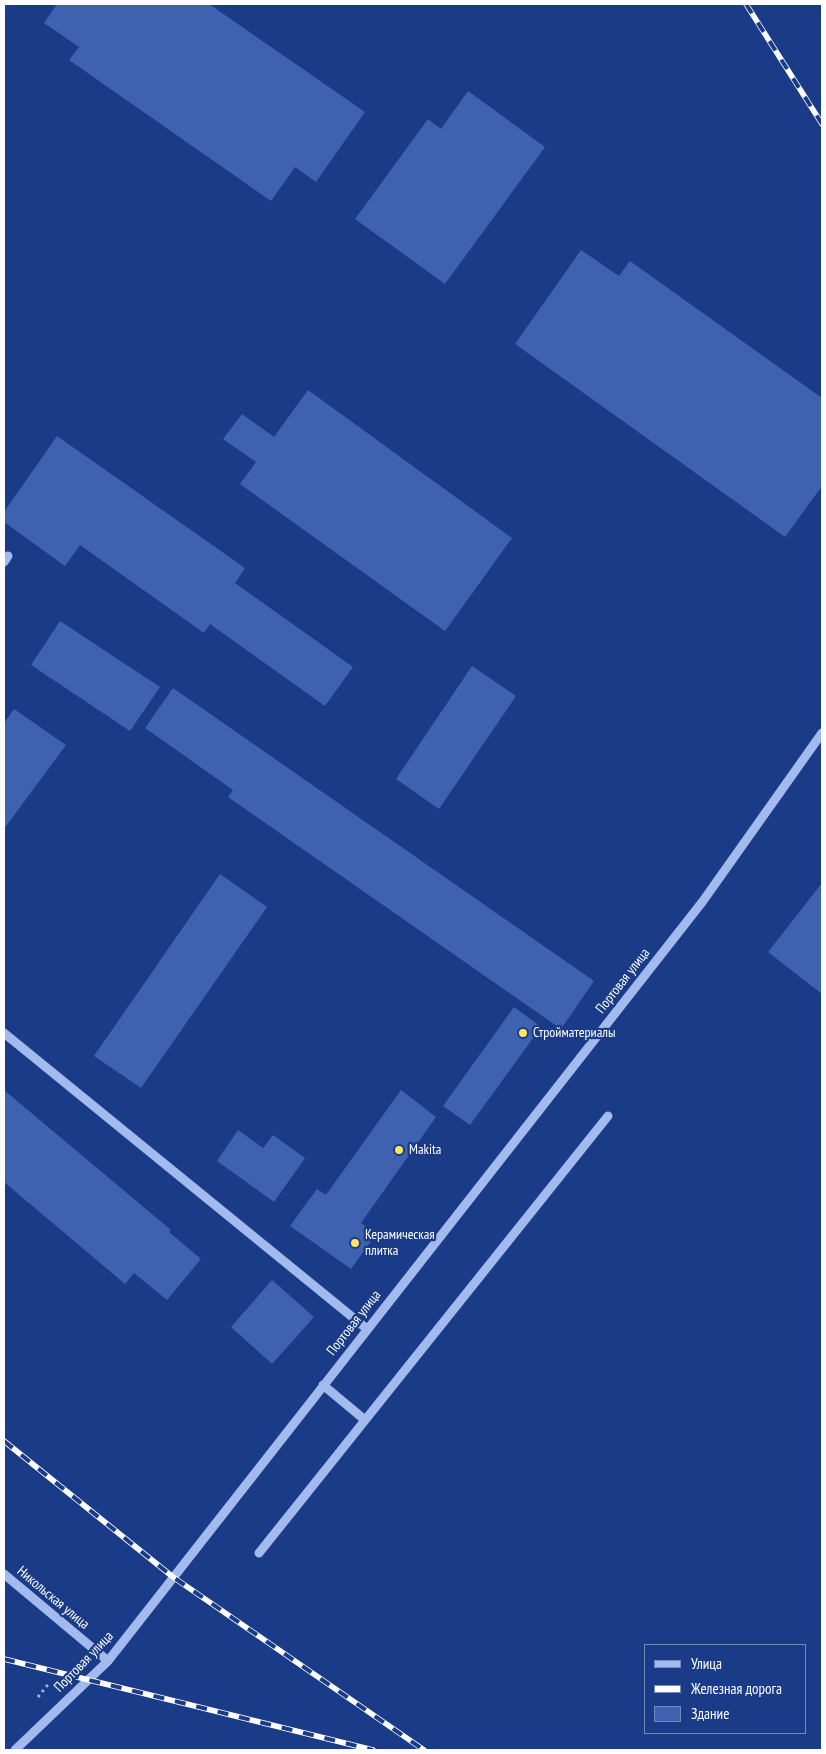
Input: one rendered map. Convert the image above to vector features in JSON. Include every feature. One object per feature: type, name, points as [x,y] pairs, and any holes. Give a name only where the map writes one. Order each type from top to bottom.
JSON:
[{"type":"street","name":"Портовая улица","points":[[15,1750],[108,1661],[703,901],[822,733]]},
{"type":"street","points":[[4,1033],[367,1329]]},
{"type":"street","points":[[259,1553],[608,1116]]},
{"type":"street","points":[[323,1385],[366,1420]]},
{"type":"street","name":"Никольская улица","points":[[4,1574],[108,1661]]},
{"type":"building","points":[[57,4],[209,4],[365,112],[316,182],[295,167],[271,201],[69,60],[79,47],[44,23]]},
{"type":"building","points":[[468,91],[545,147],[445,284],[355,219],[428,119],[441,129]]},
{"type":"building","points":[[581,250],[619,276],[630,261],[822,398],[822,486],[785,537],[515,344]]},
{"type":"building","points":[[308,390],[512,538],[445,631],[240,484],[256,462],[223,439],[242,414],[274,437]]},
{"type":"building","points":[[57,436],[245,568],[235,583],[353,667],[325,706],[210,624],[204,633],[80,545],[65,566],[4,522],[4,512]]},
{"type":"building","points":[[60,621],[160,687],[130,731],[31,665]]},
{"type":"building","points":[[472,666],[516,696],[439,809],[396,779]]},
{"type":"building","points":[[173,688],[594,981],[561,1029],[228,797],[233,790],[145,728]]},
{"type":"building","points":[[14,709],[66,745],[4,829],[4,723]]},
{"type":"building","points":[[220,874],[267,907],[141,1088],[94,1056]]},
{"type":"building","points":[[822,883],[822,994],[768,952]]},
{"type":"building","points":[[514,1007],[541,1027],[470,1125],[443,1106]]},
{"type":"building","points":[[4,1090],[171,1230],[169,1232],[201,1259],[167,1300],[134,1273],[125,1284],[4,1182]]},
{"type":"building","points":[[401,1090],[436,1117],[361,1223],[376,1234],[351,1269],[290,1226],[317,1189],[326,1195]]},
{"type":"building","points":[[238,1130],[263,1148],[273,1135],[305,1158],[274,1202],[217,1161]]},
{"type":"building","points":[[272,1280],[314,1317],[272,1364],[231,1327]]},
{"type":"railway","points":[[746,4],[822,124]]},
{"type":"railway","points":[[4,1441],[173,1577],[424,1750]]},
{"type":"railway","points":[[4,1659],[373,1750]]},
{"type":"place","name":"Стройматериалы","points":[[523,1033]]},
{"type":"place","name":"Makita","points":[[399,1150]]},
{"type":"place","name":"Керамическая плитка","points":[[355,1243]]}]
